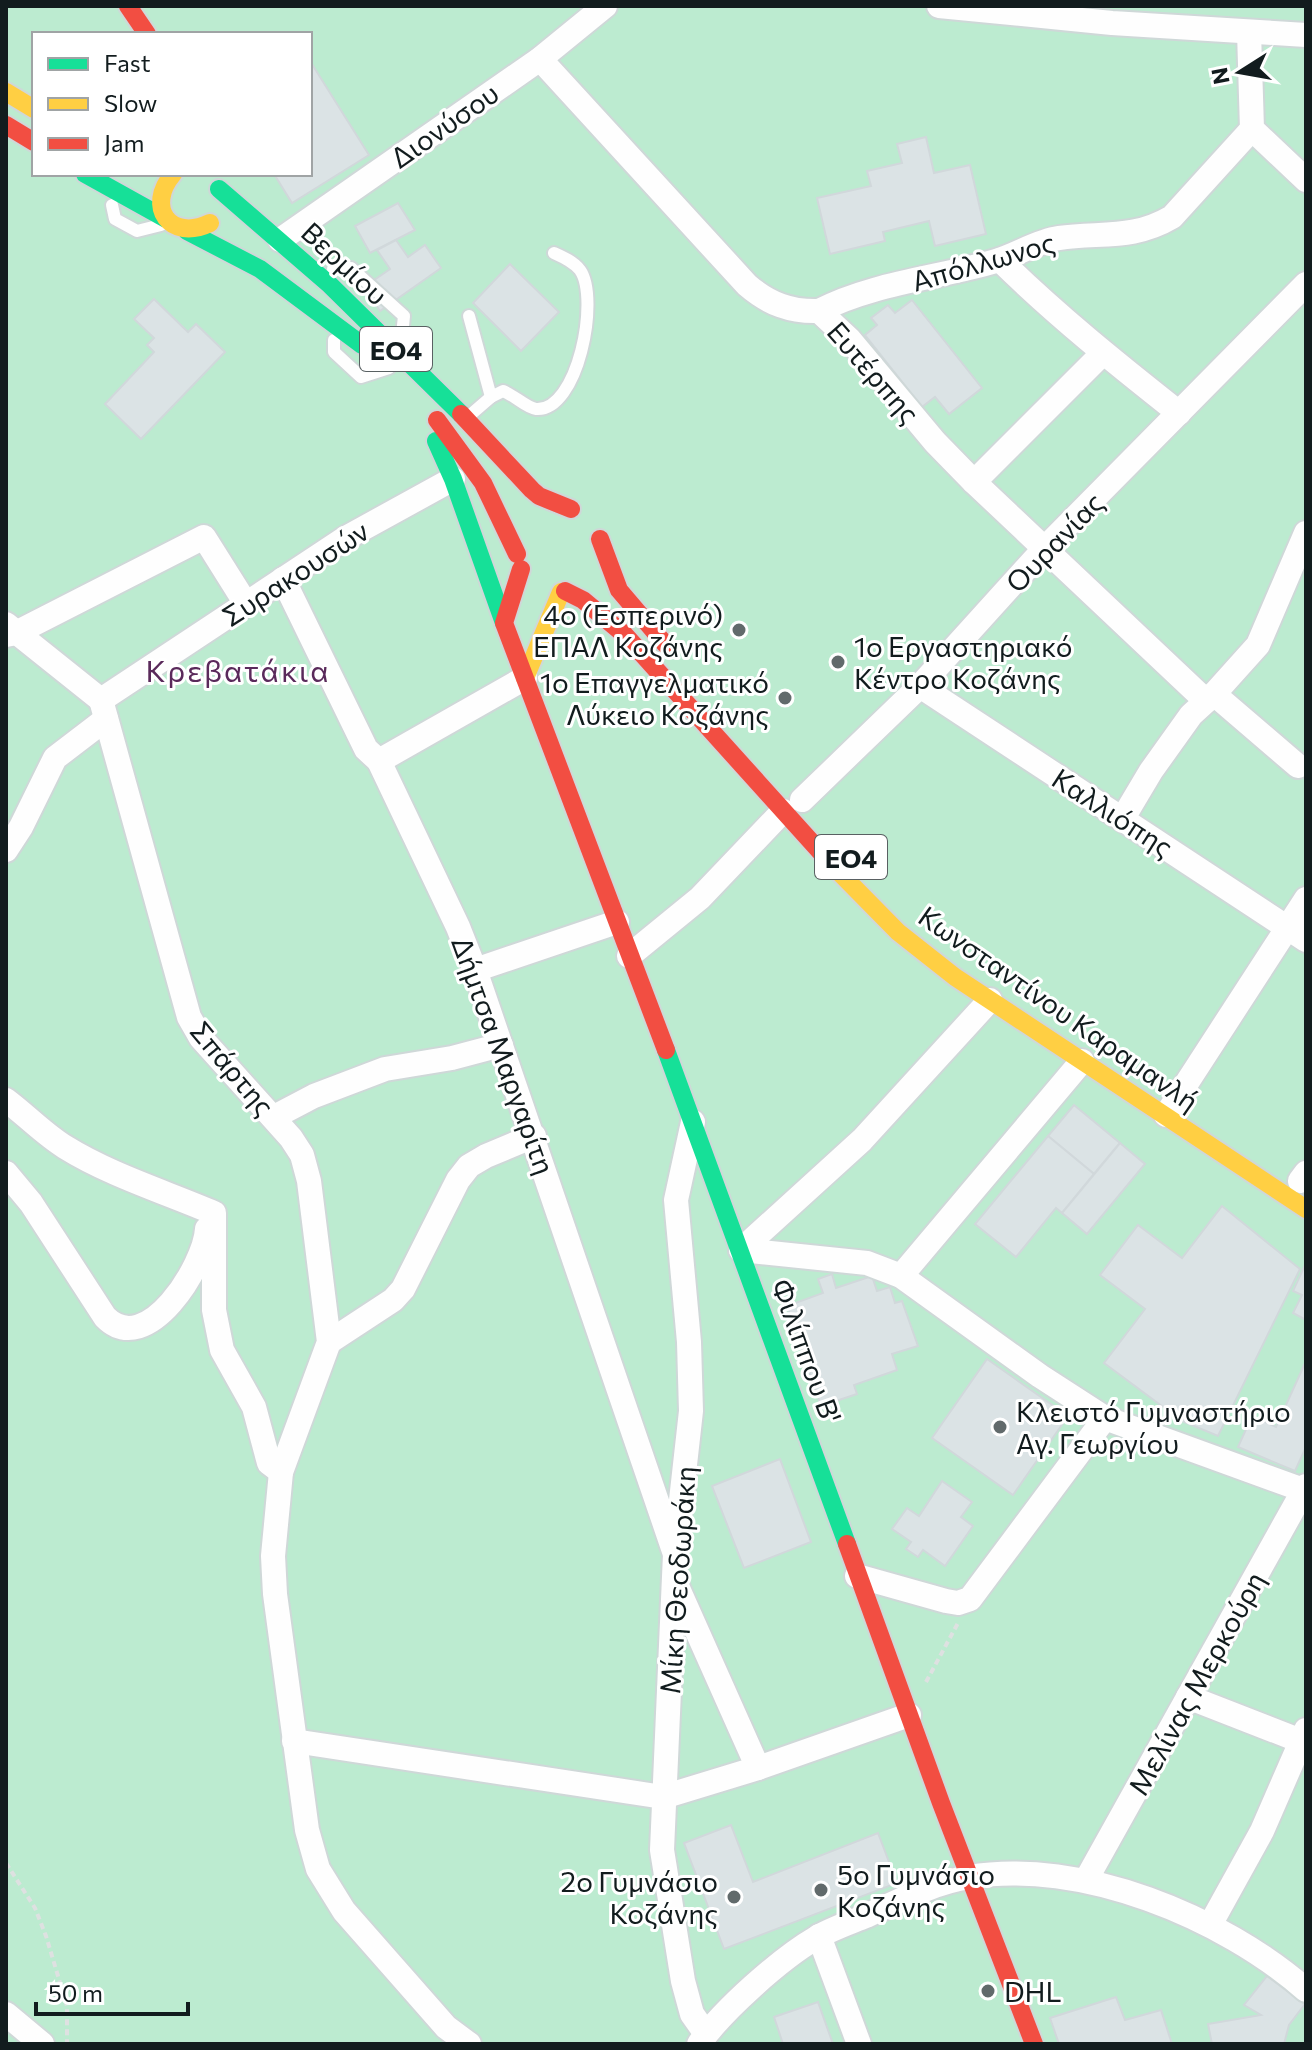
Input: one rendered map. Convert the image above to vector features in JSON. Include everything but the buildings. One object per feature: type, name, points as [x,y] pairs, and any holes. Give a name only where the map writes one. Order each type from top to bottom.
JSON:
[{"type":"main road","points":[[128,6],[146,32]]},
{"type":"main road","points":[[6,92],[32,108]]},
{"type":"main road","points":[[6,125],[32,141]]},
{"type":"main road","name":"Βερμίου","points":[[89,176],[260,269],[396,377]]},
{"type":"main road","points":[[171,176],[162,186],[161,212],[175,224]]},
{"type":"main road","name":"Βερμίου","points":[[213,179],[332,287],[466,418],[532,490],[547,500],[571,509]]},
{"type":"main road","name":"ΕΟ4","points":[[175,224],[202,228],[215,219],[221,204],[213,179]]},
{"type":"main road","points":[[257,198],[280,240]]},
{"type":"main road","name":"Φιλίππου Β'","points":[[519,561],[506,525],[485,484],[423,409],[453,479],[504,623],[741,1250],[857,1576],[1034,2044]]},
{"type":"main road","points":[[504,623],[519,561],[518,539],[529,520],[548,508],[571,509]]},
{"type":"main road","name":"ΕΟ4","points":[[571,509],[590,520],[619,590],[676,657]]},
{"type":"main road","points":[[525,678],[563,591],[590,578],[600,558],[600,539]]},
{"type":"main road","name":"ΕΟ4","points":[[519,561],[537,586],[563,591]]},
{"type":"main road","name":"Κωνσταντίνου Καραμανλή","points":[[563,591],[589,603],[797,803],[881,917],[938,964],[1082,1061],[1238,1142]]},
{"type":"main road","name":"Κωνσταντίνου Καραμανλή","points":[[867,874],[910,920],[951,952],[1306,1209]]},
{"type":"street","name":"Διονύσου","points":[[280,240],[540,59],[605,6]]},
{"type":"street","points":[[939,6],[1112,23],[1306,35]]},
{"type":"street","points":[[1249,32],[1252,129],[1306,180]]},
{"type":"street","name":"Ευτέρπης","points":[[540,59],[747,285],[772,303],[800,312],[819,311],[849,339],[935,442],[1044,549],[1210,698],[1298,766]]},
{"type":"street","name":"Απόλλωνος","points":[[819,311],[857,295],[1000,260],[1056,238],[1121,235],[1159,225],[1172,217],[1252,129]]},
{"type":"street","points":[[1000,260],[1042,301],[1179,413]]},
{"type":"street","name":"Ουρανίας","points":[[629,956],[700,898],[920,686],[1044,549],[1306,284]]},
{"type":"street","points":[[974,482],[1103,353]]},
{"type":"street","name":"Συρακουσών","points":[[6,850],[21,827],[55,758],[104,710],[283,579],[344,539],[453,479]]},
{"type":"street","points":[[1123,818],[1173,738],[1263,636],[1306,533]]},
{"type":"street","points":[[104,710],[9,630],[204,537],[246,604]]},
{"type":"street","name":"Δήμτσα Μαργαρίτη","points":[[283,579],[366,749],[379,761],[458,927],[534,1136],[674,1566],[758,1768]]},
{"type":"street","points":[[379,761],[525,678]]},
{"type":"street","name":"Καλλιόπης","points":[[920,686],[1297,934]]},
{"type":"street","name":"Σπάρτης","points":[[104,710],[189,1017],[207,1045],[274,1117],[302,1155],[309,1181],[329,1342]]},
{"type":"street","points":[[1170,1108],[1297,934],[1306,899]]},
{"type":"street","points":[[475,970],[617,922]]},
{"type":"street","points":[[741,1250],[862,1140],[990,1000]]},
{"type":"street","points":[[274,1117],[314,1096],[385,1069],[452,1058],[501,1045]]},
{"type":"street","points":[[901,1276],[1082,1061]]},
{"type":"street","points":[[6,1100],[61,1145],[84,1159],[188,1205],[214,1213],[214,1310],[222,1350],[254,1407],[269,1463],[281,1472]]},
{"type":"street","name":"Μίκη Θεοδωράκη","points":[[693,1122],[676,1200],[689,1342],[691,1411],[674,1566],[662,1850],[683,1981],[702,2039]]},
{"type":"street","points":[[469,2044],[437,2017],[344,1911],[328,1888],[311,1847],[294,1741],[273,1556],[281,1472],[329,1342],[393,1300],[403,1289],[452,1192],[469,1166],[534,1136]]},
{"type":"street","points":[[6,1173],[31,1203],[105,1317],[115,1327],[130,1330],[160,1316],[172,1302],[206,1244],[208,1210]]},
{"type":"street","points":[[741,1250],[867,1263],[901,1276],[1040,1376],[1105,1418],[1305,1489]]},
{"type":"street","points":[[857,1576],[946,1601],[958,1603],[970,1599],[1105,1418]]},
{"type":"street","name":"Μελίνας Μερκούρη","points":[[1086,1880],[1305,1489]]},
{"type":"street","points":[[1188,1697],[1304,1738],[1262,1831],[1210,1925]]},
{"type":"street","points":[[294,1741],[663,1797],[758,1768],[909,1715]]},
{"type":"street","points":[[702,2039],[753,1989],[819,1936],[934,1886],[969,1877],[1005,1875],[1086,1880],[1158,1902],[1210,1925],[1252,1949],[1284,1970],[1306,1990]]},
{"type":"street","points":[[819,1936],[859,2044]]},
{"type":"street","points":[[6,2014],[42,2044]]},
{"type":"lane","points":[[112,205],[115,219],[137,231],[175,224]]},
{"type":"lane","points":[[466,418],[503,391],[536,409],[545,406],[562,392],[576,368],[584,348],[587,288],[580,271],[554,253]]},
{"type":"lane","points":[[333,269],[351,268],[404,316],[402,335]]},
{"type":"lane","points":[[469,316],[491,397]]},
{"type":"lane","points":[[334,340],[334,352],[361,377],[396,377]]},
{"type":"path","points":[[909,1715],[970,1599]]},
{"type":"path","points":[[6,1863],[35,1908],[46,1936],[67,2006],[67,2044]]},
{"type":"green space","points":[[6,6],[1306,6],[1306,2044],[6,2044]]},
{"type":"traffic: fast","points":[[89,176],[166,219]]},
{"type":"traffic: fast","points":[[219,189],[330,285],[461,414]]},
{"type":"traffic: fast","points":[[187,231],[260,269],[362,345]]},
{"type":"traffic: fast","points":[[436,441],[453,479],[504,623]]},
{"type":"traffic: fast","points":[[666,1050],[847,1544]]},
{"type":"traffic: slow","points":[[6,92],[32,108]]},
{"type":"traffic: slow","points":[[172,176],[161,198],[166,218],[173,225],[183,228],[210,223]]},
{"type":"traffic: slow","points":[[525,678],[561,592]]},
{"type":"traffic: slow","points":[[834,867],[898,932],[955,977],[1306,1209]]},
{"type":"traffic: jam","points":[[128,6],[146,32]]},
{"type":"traffic: jam","points":[[6,125],[32,141]]},
{"type":"traffic: jam","points":[[461,414],[532,490],[571,509]]},
{"type":"traffic: jam","points":[[437,420],[483,483],[517,554]]},
{"type":"traffic: jam","points":[[600,539],[619,590],[665,644]]},
{"type":"traffic: jam","points":[[521,569],[504,623],[666,1050]]},
{"type":"traffic: jam","points":[[565,591],[583,600],[625,635],[834,867]]},
{"type":"traffic: jam","points":[[847,1544],[941,1803],[1034,2044]]},
{"type":"place","name":"4ο (Εσπερινό) ΕΠΑΛ Κοζάνης","points":[[739,630]]},
{"type":"place","name":"1ο Εργαστηριακό Κέντρο Κοζάνης","points":[[838,662]]},
{"type":"place","name":"1ο Επαγγελματικό Λύκειο Κοζάνης","points":[[785,698]]},
{"type":"place","name":"Κλειστό Γυμναστήριο Αγ. Γεωργίου","points":[[1000,1427]]},
{"type":"place","name":"5o Γυμνάσιο Κοζάνης","points":[[821,1890]]},
{"type":"place","name":"2o Γυμνάσιο Κοζάνης","points":[[734,1897]]},
{"type":"place","name":"DHL","points":[[988,1991]]},
{"type":"district","name":"Κρεβατάκια","points":[[238,669]]}]
